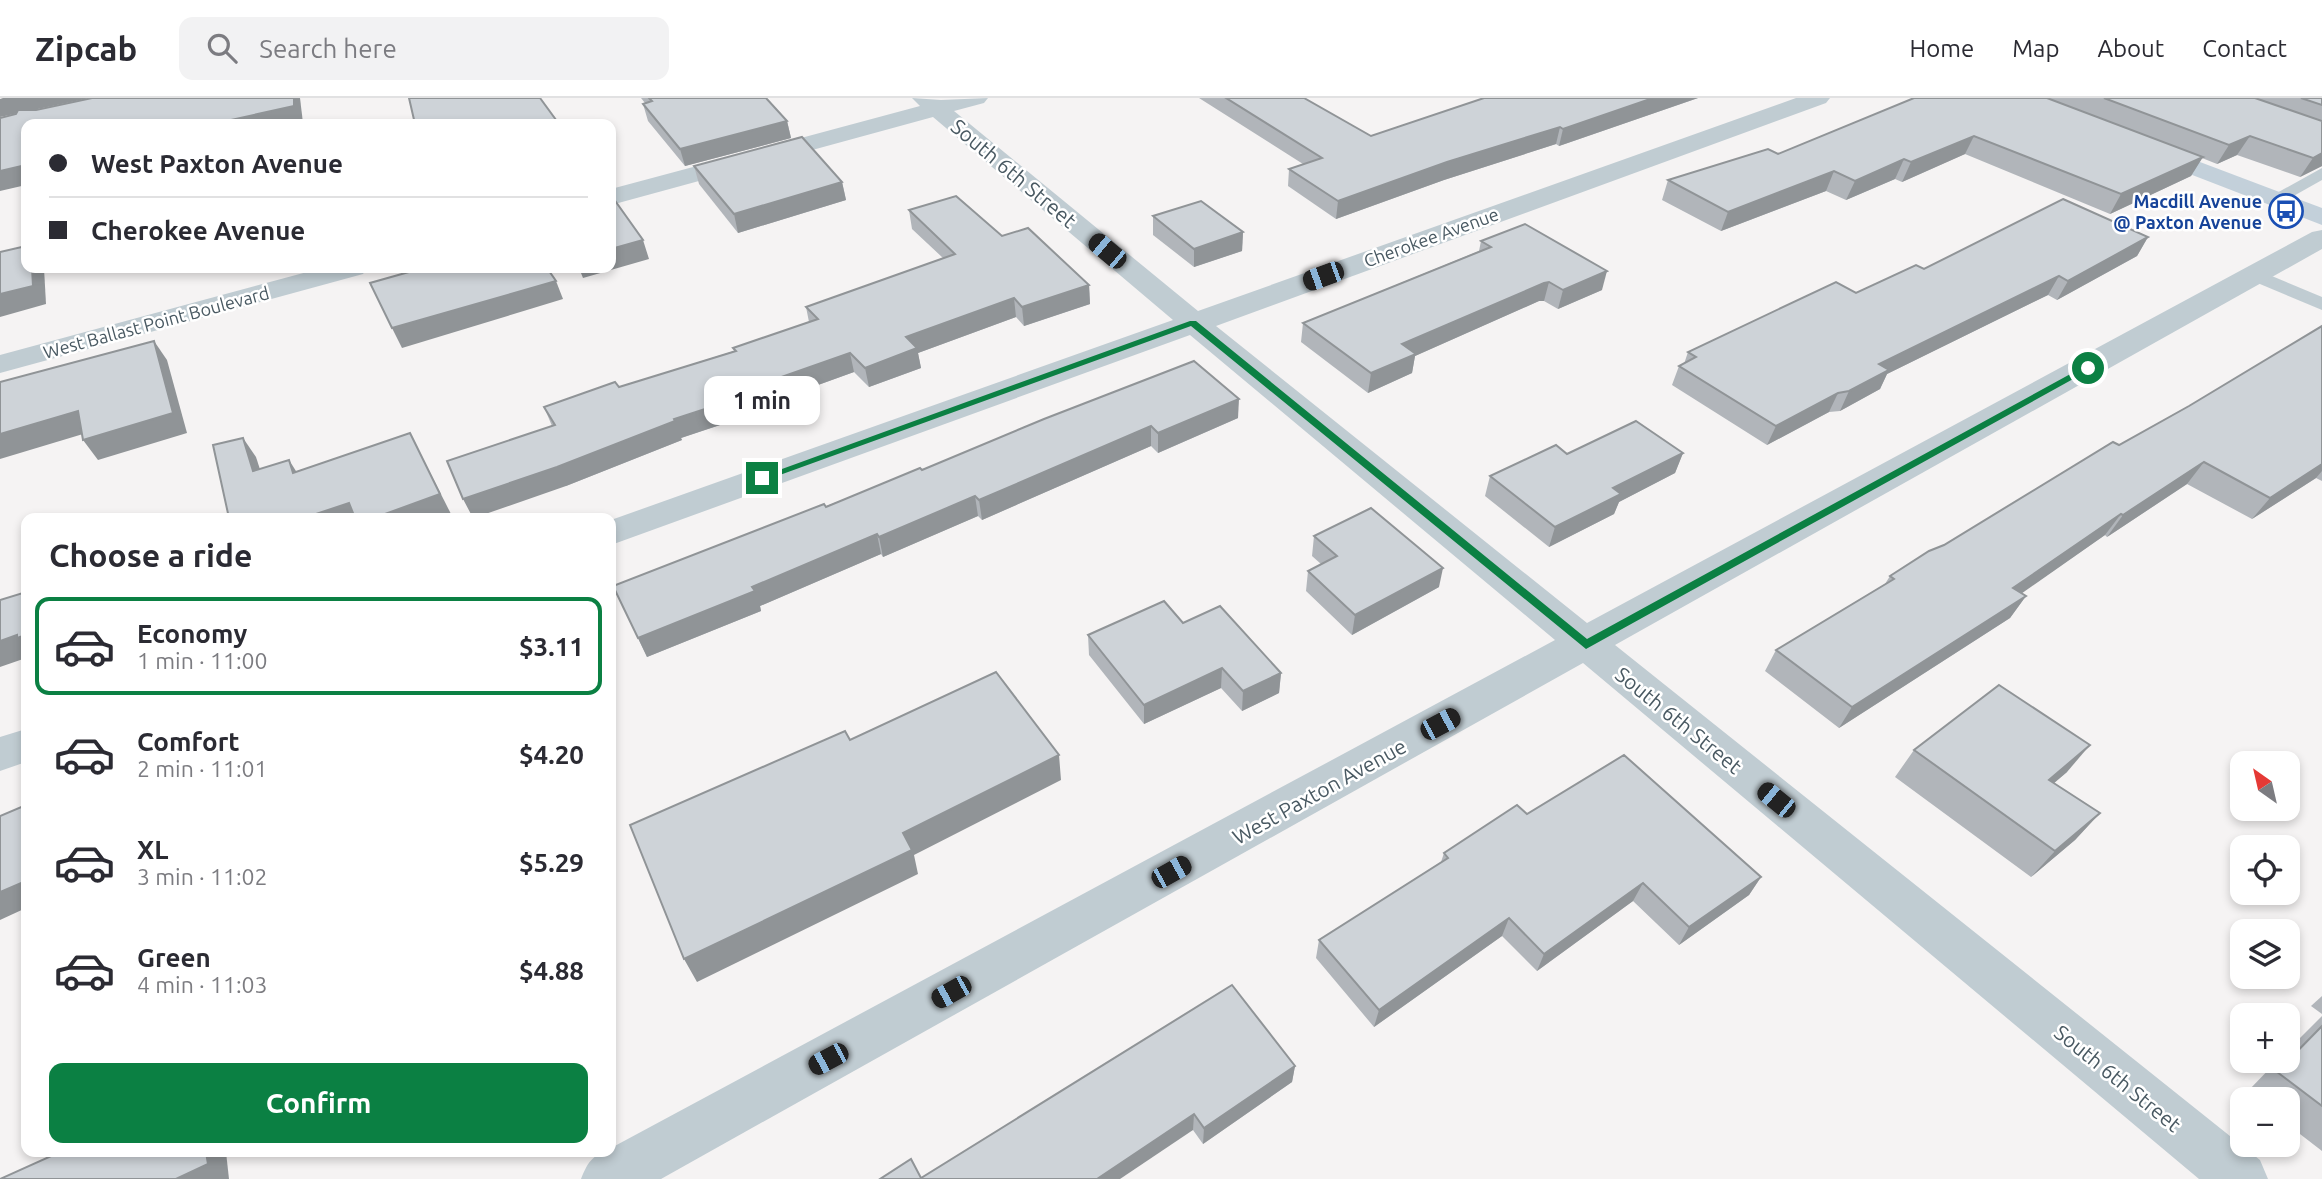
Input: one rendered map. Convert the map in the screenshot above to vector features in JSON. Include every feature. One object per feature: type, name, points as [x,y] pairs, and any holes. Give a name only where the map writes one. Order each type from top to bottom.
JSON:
[{"type":"street","points":[[616,196],[930,103],[976,98]]},
{"type":"street","name":"Cherokee Avenue","points":[[616,531],[1818,98]]},
{"type":"street","name":"South 6th Street","points":[[930,103],[1193,323],[2241,1179]]},
{"type":"street","points":[[2121,138],[2322,217]]},
{"type":"street","name":"West Paxton Avenue","points":[[608,1179],[2322,238]]},
{"type":"street","name":"West Ballast Point Boulevard","points":[[0,364],[335,273]]},
{"type":"street","points":[[0,754],[21,747]]},
{"type":"lane","points":[[2275,199],[2322,173]]},
{"type":"lane","points":[[2255,275],[2322,304]]},
{"type":"building","points":[[92,98],[294,98],[294,106],[236,119],[21,119],[21,166],[0,171],[0,118],[16,114],[18,110],[36,110]]},
{"type":"building","points":[[409,98],[540,98],[555,119],[414,119]]},
{"type":"building","points":[[649,98],[766,98],[787,121],[680,149],[643,104],[652,101]]},
{"type":"building","points":[[1226,98],[1304,98],[1371,136],[1484,98],[1653,98],[1563,129],[1560,127],[1447,162],[1338,201],[1289,169],[1322,158]]},
{"type":"building","points":[[1914,98],[2047,98],[2203,157],[2121,194],[1974,136],[1911,162],[1904,159],[1855,181],[1834,171],[1728,212],[1668,180],[1768,149],[1778,154]]},
{"type":"building","points":[[2104,98],[2255,98],[2322,121],[2322,153],[2313,158],[2250,136],[2229,145]]},
{"type":"building","points":[[2301,98],[2322,98],[2322,105]]},
{"type":"building","points":[[802,137],[842,182],[734,214],[694,166]]},
{"type":"building","points":[[956,196],[1002,236],[1028,228],[1089,285],[1022,307],[1014,298],[906,337],[917,348],[865,368],[850,353],[739,392],[742,397],[674,419],[675,421],[557,467],[463,499],[447,461],[555,425],[544,407],[615,382],[619,387],[736,351],[733,348],[818,319],[806,307],[955,254],[909,210]]},
{"type":"building","points":[[2063,199],[2148,237],[2068,281],[2059,276],[1879,364],[1889,370],[1776,426],[1679,366],[1696,357],[1688,352],[1836,282],[1856,293],[1916,265],[1924,269]]},
{"type":"building","points":[[1201,201],[1243,232],[1194,249],[1153,216]]},
{"type":"building","points":[[616,202],[643,240],[616,248]]},
{"type":"building","points":[[1525,224],[1607,271],[1563,290],[1549,282],[1544,283],[1402,344],[1416,354],[1371,373],[1303,323],[1491,247],[1481,241]]},
{"type":"building","points":[[21,247],[21,273],[32,273],[33,286],[0,294],[0,252]]},
{"type":"building","points":[[405,273],[550,273],[556,281],[392,328],[370,283]]},
{"type":"building","points":[[2322,326],[2322,464],[2270,498],[2204,462],[2121,514],[2013,588],[2026,596],[1852,707],[1776,650],[1894,579],[1890,576],[1929,551],[1944,545],[2113,442],[2119,445],[2189,406]]},
{"type":"building","points":[[154,341],[173,413],[83,440],[78,411],[0,434],[0,382]]},
{"type":"building","points":[[1194,361],[1239,399],[1158,433],[1151,426],[979,500],[975,496],[879,537],[877,534],[752,587],[755,591],[638,638],[616,592],[616,585],[824,504],[826,507],[920,468],[922,470]]},
{"type":"building","points":[[1636,421],[1683,453],[1613,488],[1621,494],[1555,527],[1490,476],[1556,445],[1567,454]]},
{"type":"building","points":[[410,433],[440,494],[388,513],[353,513],[349,503],[319,513],[228,513],[213,445],[243,438],[253,471],[289,460],[293,473]]},
{"type":"building","points":[[1371,508],[1443,568],[1355,615],[1308,571],[1337,556],[1314,536]]},
{"type":"building","points":[[21,594],[21,637],[17,638],[17,635],[0,641],[0,600]]},
{"type":"building","points":[[1164,601],[1183,623],[1220,606],[1281,673],[1243,691],[1222,668],[1144,705],[1088,635]]},
{"type":"building","points":[[996,672],[1059,755],[903,833],[912,850],[684,959],[630,825],[845,731],[850,740]]},
{"type":"building","points":[[1999,685],[2090,745],[2049,780],[2100,813],[2055,851],[1914,750]]},
{"type":"building","points":[[1624,755],[1761,877],[1689,927],[1643,883],[1544,954],[1509,918],[1379,1010],[1319,940],[1448,858],[1444,853],[1517,805],[1527,814]]},
{"type":"building","points":[[21,807],[21,883],[0,892],[0,816]]},
{"type":"building","points":[[1232,985],[1295,1066],[1204,1128],[1194,1114],[1097,1179],[880,1179],[911,1159],[921,1178]]},
{"type":"building","points":[[2322,1026],[2322,1106],[2278,1073],[2300,1073],[2300,1048]]},
{"type":"building","points":[[49,1157],[207,1157],[208,1164],[176,1179],[0,1179]]},
{"type":"place","name":"Macdill Avenue @ Paxton Avenue","points":[[2286,211]]},
{"type":"route","points":[[762,478],[1193,323],[1586,644],[2088,368]]}]
